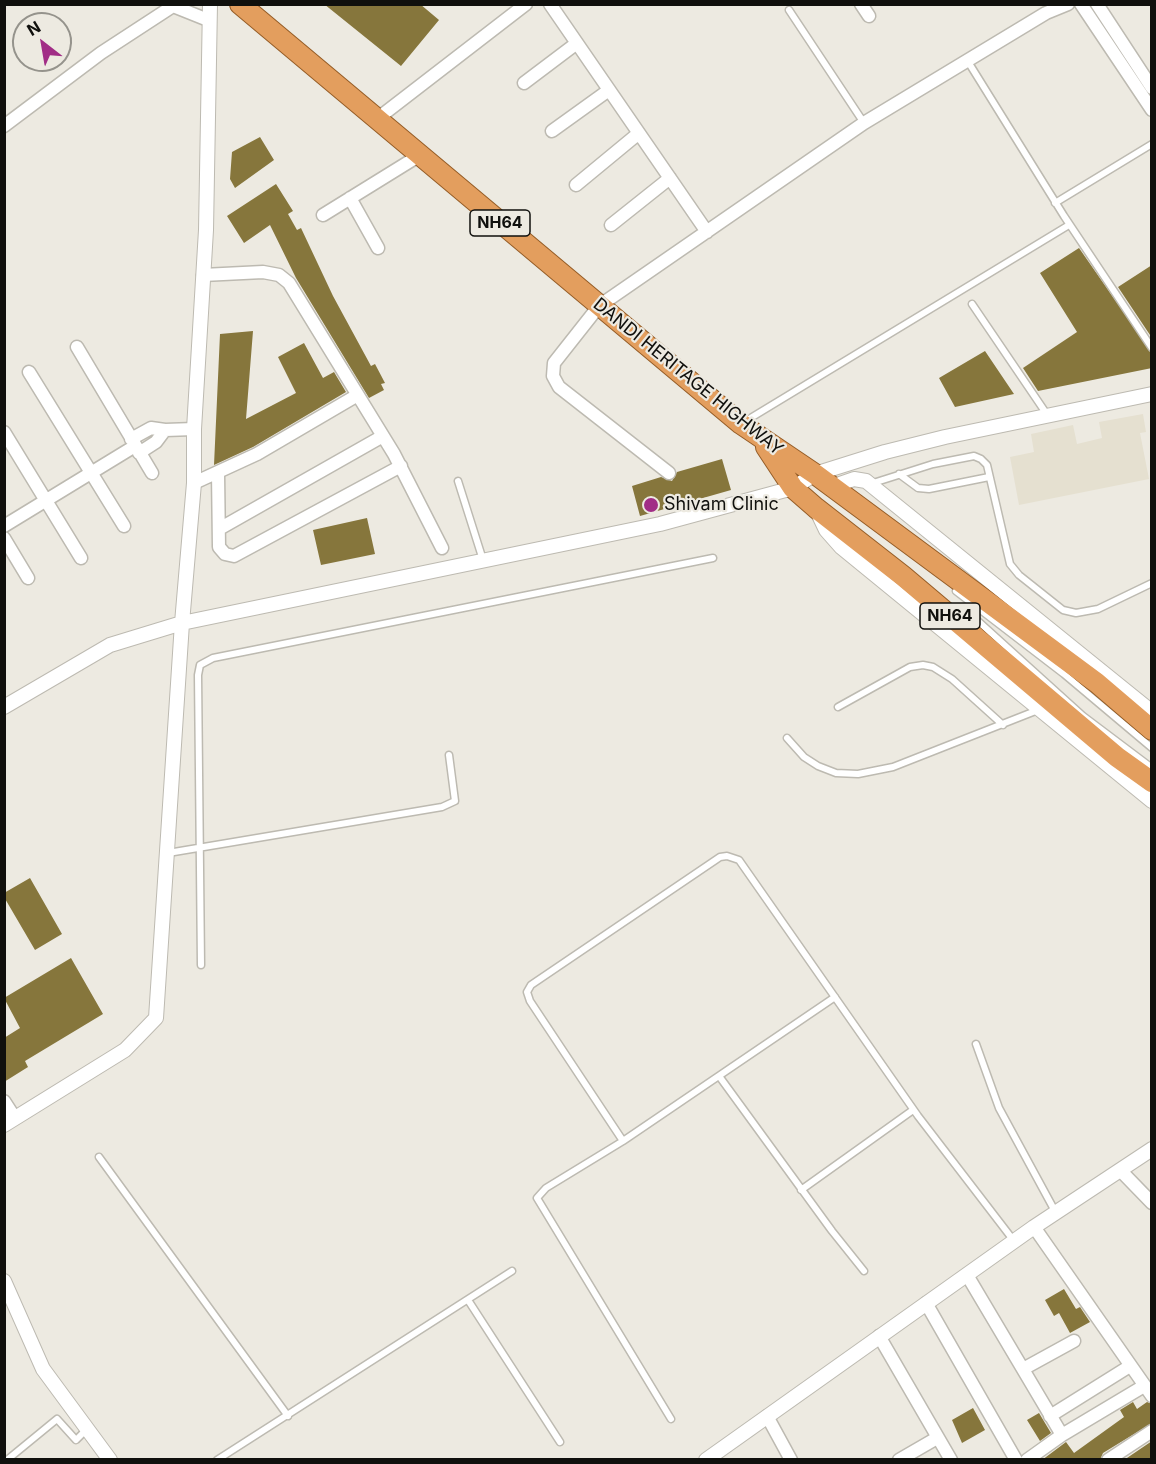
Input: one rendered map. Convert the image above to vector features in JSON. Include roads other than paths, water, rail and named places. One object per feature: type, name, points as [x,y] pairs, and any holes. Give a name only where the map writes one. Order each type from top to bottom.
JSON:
[{"type":"highway","name":"DANDI HERITAGE HIGHWAY","points":[[240,4],[761,440],[815,474],[1097,683],[1152,730]]},
{"type":"highway","name":"NH64","points":[[761,440],[793,488],[939,607],[1046,707],[1152,782]]},
{"type":"street","points":[[4,1101],[10,1121],[125,1050],[156,1018],[182,623],[194,483],[194,429],[203,275],[210,4]]},
{"type":"street","points":[[377,119],[526,4]]},
{"type":"street","points":[[550,4],[707,232]]},
{"type":"street","points":[[861,4],[869,16]]},
{"type":"street","points":[[669,473],[559,387],[553,376],[554,363],[599,306],[864,123],[1043,9],[1068,4]]},
{"type":"street","points":[[1081,4],[1152,110]]},
{"type":"street","points":[[1097,4],[1152,88]]},
{"type":"street","points":[[4,126],[101,52],[173,5],[208,20]]},
{"type":"street","points":[[524,82],[577,44]]},
{"type":"street","points":[[552,131],[609,90]]},
{"type":"street","points":[[576,185],[639,133]]},
{"type":"street","points":[[322,215],[420,155]]},
{"type":"street","points":[[611,225],[670,178]]},
{"type":"street","points":[[350,198],[378,248]]},
{"type":"street","points":[[203,275],[263,272],[279,275],[284,279],[401,466],[442,548]]},
{"type":"street","points":[[76,347],[152,474]]},
{"type":"street","points":[[29,372],[124,526]]},
{"type":"street","points":[[4,707],[110,645],[182,623],[660,524],[793,488],[815,474],[885,452],[945,437],[1152,394]]},
{"type":"street","points":[[194,483],[257,454],[356,396]]},
{"type":"street","points":[[4,525],[135,446],[151,428],[194,429]]},
{"type":"street","points":[[4,432],[81,558]]},
{"type":"street","points":[[219,530],[383,436]]},
{"type":"street","points":[[218,473],[219,547],[225,554],[234,556],[401,466]]},
{"type":"street","points":[[831,487],[854,479],[869,484],[1152,712]]},
{"type":"street","points":[[816,508],[826,530],[842,547],[969,649],[1046,707],[1152,801]]},
{"type":"street","points":[[4,538],[28,578]]},
{"type":"street","points":[[714,1457],[767,1416],[1034,1227],[1152,1149]]},
{"type":"street","points":[[1120,1170],[1152,1203]]},
{"type":"street","points":[[1028,1460],[1062,1435],[1148,1391],[1034,1227]]},
{"type":"street","points":[[967,1275],[1062,1435]]},
{"type":"street","points":[[4,1281],[43,1369],[88,1429],[104,1458]]},
{"type":"street","points":[[926,1303],[1016,1460]]},
{"type":"street","points":[[879,1336],[951,1460]]},
{"type":"street","points":[[1023,1369],[1074,1341]]},
{"type":"street","points":[[1050,1416],[1130,1366]]},
{"type":"street","points":[[767,1416],[791,1460]]},
{"type":"street","points":[[1108,1460],[1152,1431]]},
{"type":"street","points":[[899,1460],[938,1438]]},
{"type":"lane","points":[[789,10],[864,123]]},
{"type":"lane","points":[[966,60],[1055,203],[1152,348]]},
{"type":"lane","points":[[1055,203],[1152,144]]},
{"type":"lane","points":[[741,424],[1070,225]]},
{"type":"lane","points":[[972,304],[1049,417]]},
{"type":"lane","points":[[869,484],[899,474],[974,456],[987,465],[1010,564],[1018,575],[1063,610],[1076,613],[1098,609],[1152,583]]},
{"type":"lane","points":[[899,474],[918,488],[929,489],[989,477]]},
{"type":"lane","points":[[458,481],[483,560]]},
{"type":"lane","points":[[871,516],[877,528],[900,548]]},
{"type":"lane","points":[[201,965],[198,675],[200,665],[213,658],[713,558]]},
{"type":"lane","points":[[951,586],[1152,748]]},
{"type":"lane","points":[[939,607],[968,612],[1083,716],[1152,768]]},
{"type":"lane","points":[[838,707],[910,668],[923,664],[933,667],[952,679],[1003,725]]},
{"type":"lane","points":[[787,738],[804,757],[818,766],[836,773],[858,774],[893,767],[1046,707]]},
{"type":"lane","points":[[167,853],[442,807],[455,801],[449,755]]},
{"type":"lane","points":[[623,1141],[530,1001],[527,992],[531,985],[720,857],[727,856],[739,860],[913,1110],[1015,1241]]},
{"type":"lane","points":[[671,1419],[537,1198],[546,1188],[623,1141],[835,997]]},
{"type":"lane","points":[[976,1044],[999,1108],[1056,1213]]},
{"type":"lane","points":[[719,1076],[801,1190],[864,1271]]},
{"type":"lane","points":[[801,1190],[913,1110]]},
{"type":"lane","points":[[99,1157],[288,1416]]},
{"type":"lane","points":[[217,1460],[512,1271]]},
{"type":"lane","points":[[468,1300],[560,1442]]},
{"type":"lane","points":[[7,1460],[57,1419],[76,1440],[88,1429]]},
{"type":"place","name":"Shivam Clinic","points":[[651,505]]}]
